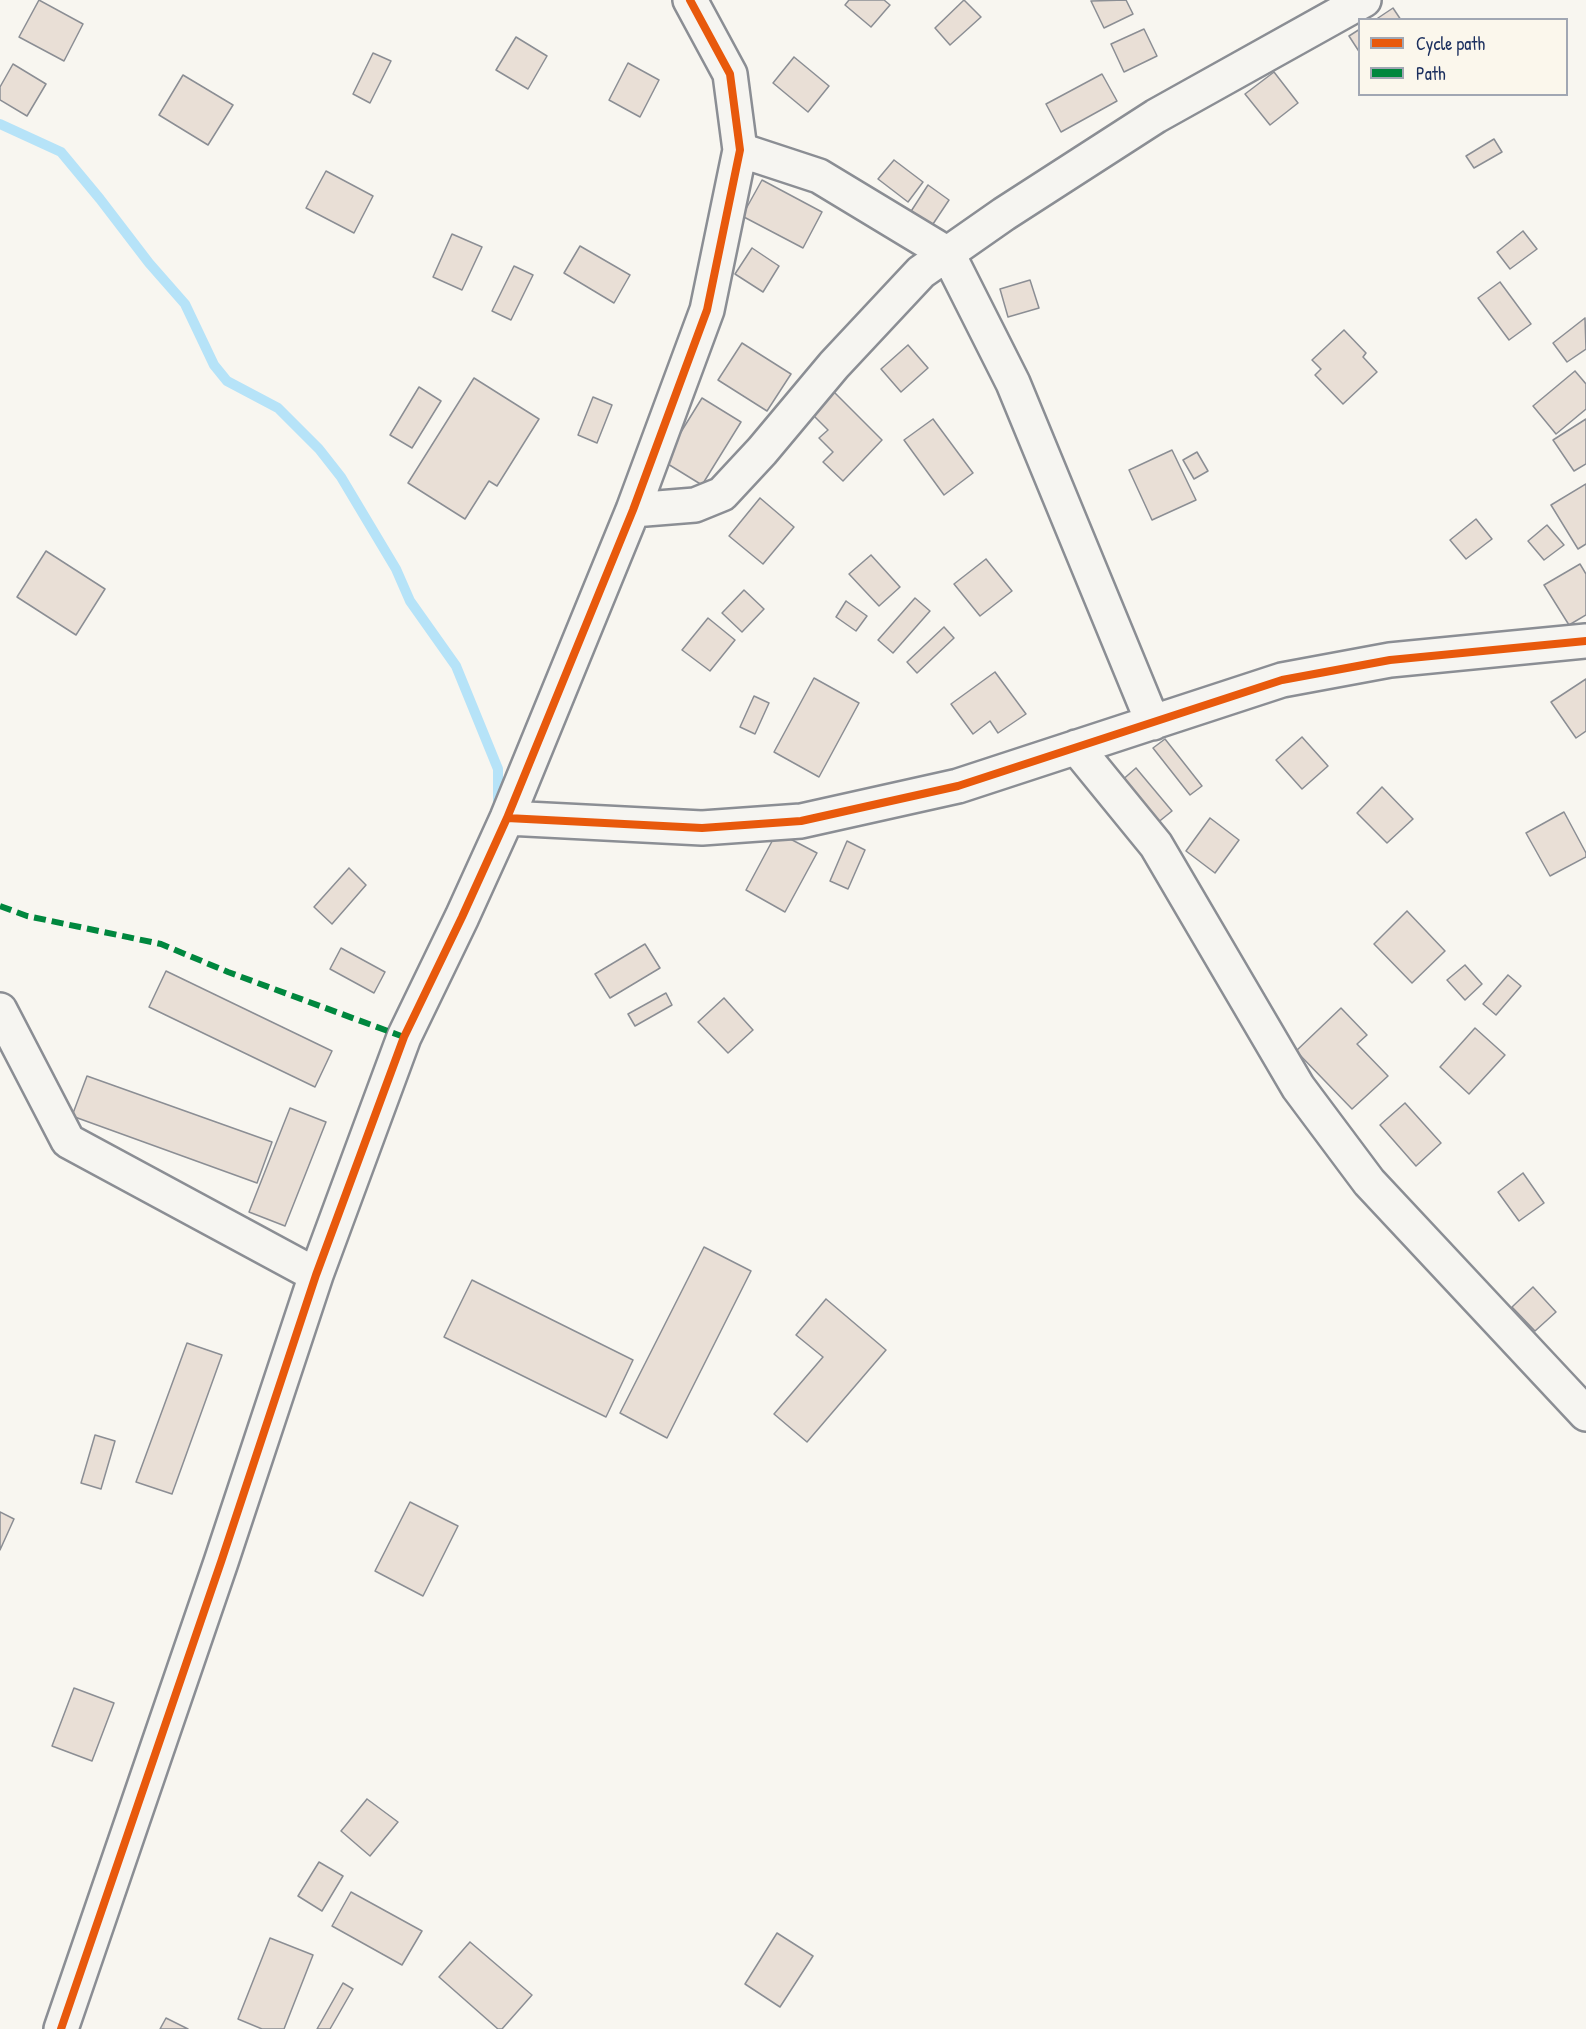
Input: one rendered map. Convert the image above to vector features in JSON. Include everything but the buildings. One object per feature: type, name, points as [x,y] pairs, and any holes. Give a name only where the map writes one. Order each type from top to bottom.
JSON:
[{"type":"street","points":[[62,2029],[225,1551],[316,1275],[404,1037],[507,818],[633,510],[707,310],[740,150],[730,74],[690,0]]},
{"type":"street","points":[[633,510],[695,505],[722,494],[762,451],[834,365],[921,272],[1004,214],[1156,116],[1364,0]]},
{"type":"street","points":[[740,150],[819,176],[948,254],[1012,383],[1153,723]]},
{"type":"street","points":[[507,818],[702,828],[801,821],[958,786],[1282,680],[1390,660],[1586,641]]},
{"type":"street","points":[[1076,747],[1156,844],[1298,1087],[1369,1182],[1586,1414]]},
{"type":"street","points":[[0,1011],[68,1141],[316,1275]]},
{"type":"waterway","points":[[0,124],[61,152],[149,263],[185,304],[214,365],[227,381],[278,408],[319,449],[341,477],[396,569],[410,601],[456,666],[498,769],[498,809]]},
{"type":"marked path","points":[[0,906],[27,916],[161,944],[228,972],[404,1037]]},
{"type":"cycle path","points":[[61,2029],[221,1562],[316,1275],[404,1037],[507,818],[633,510],[707,310],[740,150],[730,74],[690,0]]},
{"type":"cycle path","points":[[507,818],[702,828],[801,821],[958,786],[1282,680],[1390,660],[1586,641]]}]
